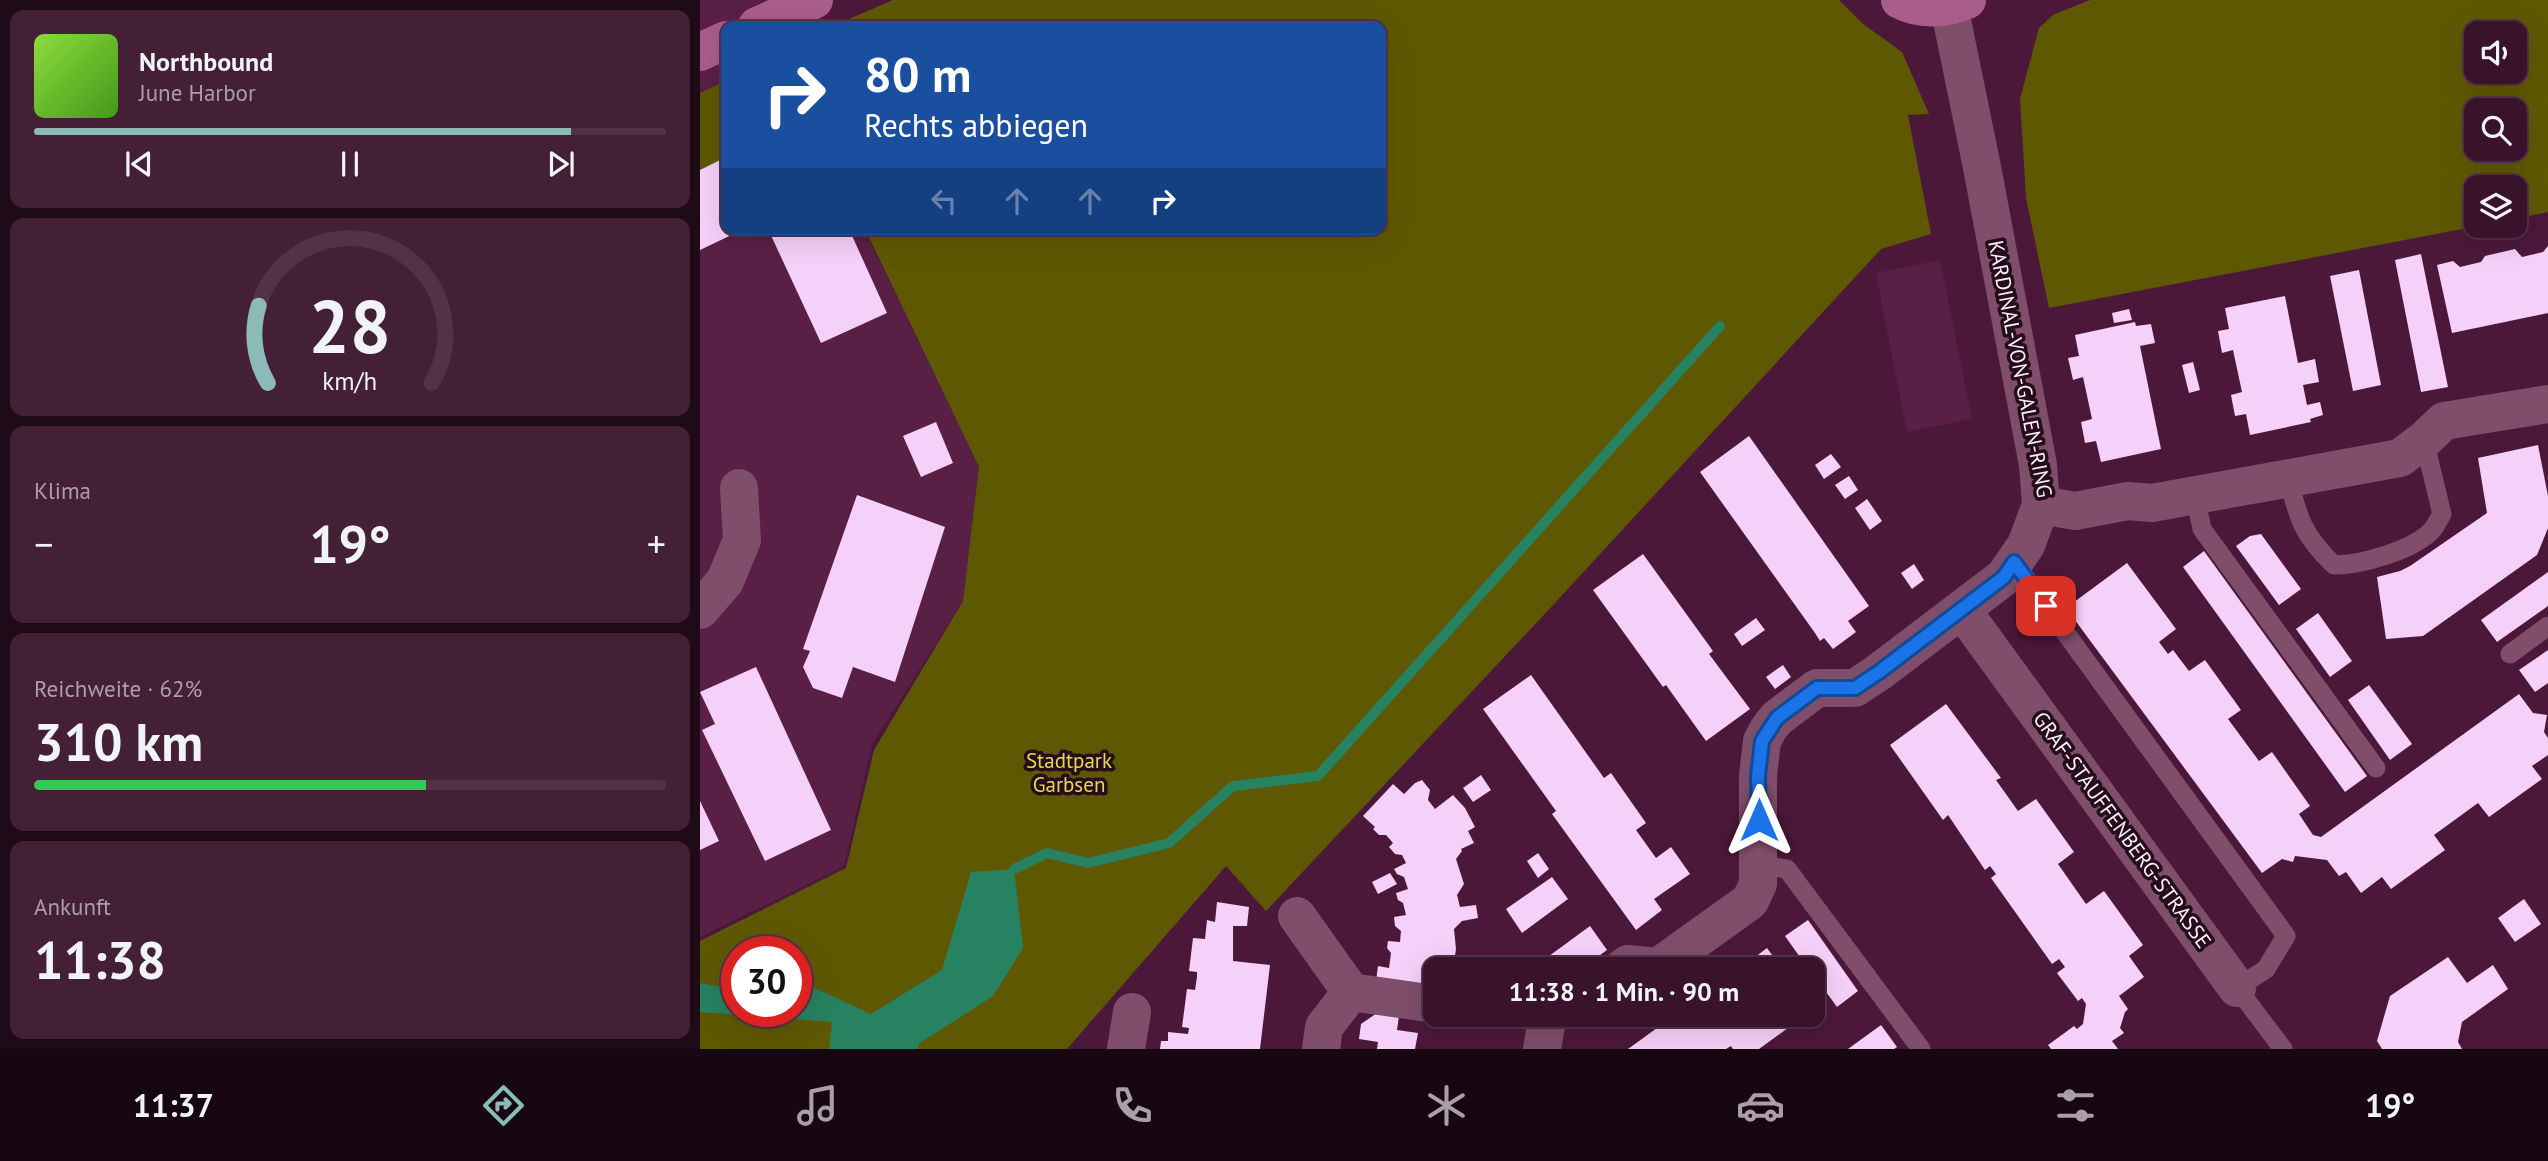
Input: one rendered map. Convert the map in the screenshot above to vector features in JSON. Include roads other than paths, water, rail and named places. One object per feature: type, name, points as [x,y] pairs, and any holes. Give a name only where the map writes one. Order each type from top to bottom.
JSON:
[{"type":"street","points":[[768,21],[814,0]]},
{"type":"street","points":[[1900,0],[1926,8],[1958,3]]},
{"type":"street","name":"KARDINAL-VON-GALEN-RING","points":[[1958,3],[1985,181],[2035,451],[2041,505],[2075,511],[2128,501],[2152,503],[2400,458],[2444,421],[2548,404]]},
{"type":"street","points":[[700,52],[721,42]]},
{"type":"street","points":[[700,610],[725,581],[741,540],[739,488]]},
{"type":"street","points":[[1672,957],[1750,901],[1758,884],[1758,776],[1762,741],[1777,718],[1817,688],[1855,688],[2004,577],[2026,545],[2041,505]]},
{"type":"street","name":"GRAF-STAUFFENBERG-STRASSE","points":[[1962,610],[2237,988]]},
{"type":"street","points":[[1297,916],[1351,992],[1423,1002]]},
{"type":"street","points":[[1321,1049],[1324,1027],[1351,992]]},
{"type":"street","points":[[1126,1049],[1132,1012]]},
{"type":"lane","points":[[2288,479],[2299,522],[2314,545],[2334,565],[2351,565],[2393,552],[2420,539],[2432,530],[2442,514],[2424,440]]},
{"type":"lane","points":[[2195,496],[2202,529],[2376,768]]},
{"type":"lane","points":[[2014,562],[2286,936],[2266,969],[2237,988]]},
{"type":"lane","points":[[2510,654],[2548,626]]},
{"type":"lane","points":[[1759,865],[1787,869],[1921,1049]]},
{"type":"lane","name":"GRAF-STAUFFENBERG-STRASSE","points":[[2237,988],[2283,1049]]},
{"type":"waterway","points":[[1014,869],[1047,853],[1088,863],[1169,843],[1233,786],[1318,776],[1720,326]]},
{"type":"park label","name":"Stadtpark Garbsen","points":[[1069,773]]}]
